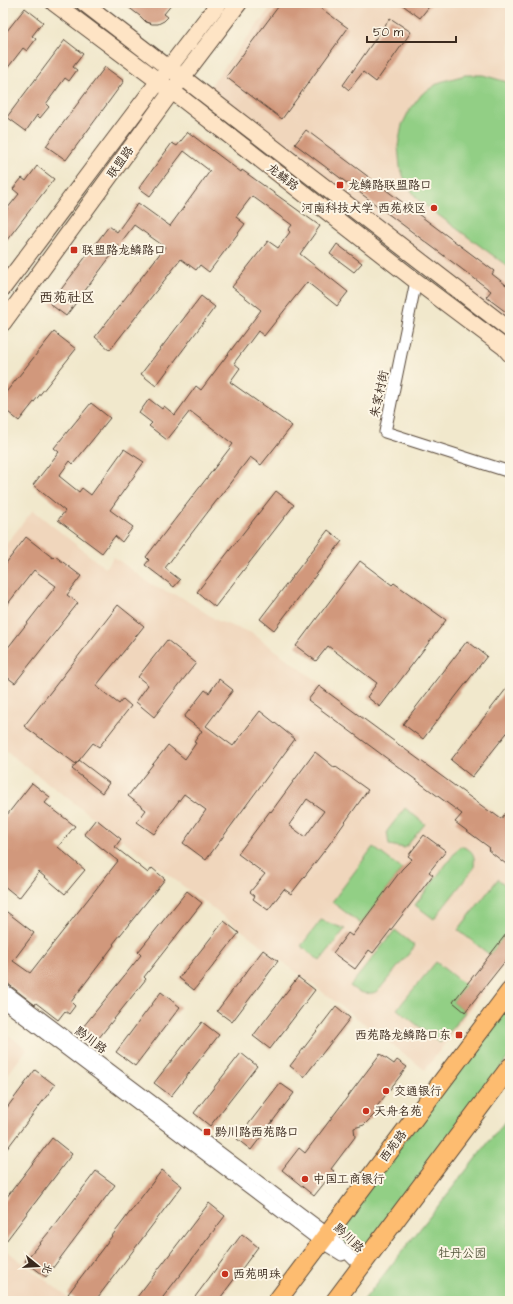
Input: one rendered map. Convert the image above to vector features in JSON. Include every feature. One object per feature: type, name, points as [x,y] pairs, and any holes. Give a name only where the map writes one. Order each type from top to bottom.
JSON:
[{"type":"main road","name":"龙鳞路","points":[[54,3],[172,91],[416,281],[504,347],[510,354]]},
{"type":"main road","name":"龙鳞路","points":[[84,3],[510,330]]},
{"type":"main road","name":"联盟路","points":[[3,288],[158,81],[219,3]]},
{"type":"main road","name":"联盟路","points":[[3,323],[182,77],[239,3]]},
{"type":"main road","name":"西苑路","points":[[277,1301],[510,991]]},
{"type":"main road","points":[[335,1301],[510,1067]]},
{"type":"street","name":"朱家村街","points":[[416,281],[385,432],[510,472]]},
{"type":"street","name":"黔川路","points":[[3,989],[361,1267]]},
{"type":"street","name":"黔川路","points":[[3,1002],[324,1238]]},
{"type":"shaded area","name":"河南科技大学 西苑校区","points":[[274,3],[510,3],[510,325],[207,90]]},
{"type":"shaded area","points":[[33,510],[105,568],[114,557],[155,587],[181,597],[218,621],[252,633],[510,824],[510,957],[425,1070],[3,749],[3,548]]},
{"type":"shaded area","points":[[3,1031],[27,1049],[3,1081]]},
{"type":"shaded area","points":[[3,1248],[73,1301],[3,1301]]},
{"type":"green space","points":[[465,75],[483,75],[510,84],[510,268],[418,200],[406,183],[400,167],[398,146],[402,125],[409,111],[422,94],[440,82]]},
{"type":"green space","points":[[405,808],[425,824],[405,848],[389,845],[387,831]]},
{"type":"green space","points":[[460,846],[468,849],[473,854],[474,868],[434,919],[415,905]]},
{"type":"green space","points":[[373,847],[402,869],[361,924],[332,902]]},
{"type":"green space","points":[[498,879],[510,889],[510,929],[490,955],[458,930]]},
{"type":"green space","points":[[321,920],[345,929],[320,961],[301,946]]},
{"type":"green space","points":[[395,930],[415,946],[378,991],[374,993],[360,992],[350,986]]},
{"type":"green space","points":[[436,962],[466,986],[453,1002],[465,1012],[440,1043],[397,1009]]},
{"type":"green space","points":[[510,1002],[510,1055],[361,1254],[358,1256],[355,1255],[334,1233]]},
{"type":"green space","name":"牡丹公园","points":[[510,1115],[510,1301],[363,1301]]},
{"type":"building","points":[[123,3],[173,3],[164,14],[168,17],[164,21],[158,24],[152,24],[146,22]]},
{"type":"building","points":[[281,3],[314,3],[348,28],[282,119],[226,77]]},
{"type":"building","points":[[400,3],[432,3],[420,18]]},
{"type":"building","points":[[25,8],[43,22],[32,36],[36,39],[27,51],[23,48],[3,74],[3,36]]},
{"type":"building","points":[[390,18],[411,32],[376,82],[363,72],[349,90],[343,85]]},
{"type":"building","points":[[65,40],[83,54],[73,67],[77,70],[69,81],[65,78],[46,104],[49,107],[40,118],[37,115],[26,131],[7,117]]},
{"type":"building","points":[[105,67],[124,81],[66,160],[46,146]]},
{"type":"building","points":[[306,130],[494,271],[492,274],[510,288],[510,315],[486,297],[491,291],[295,144]]},
{"type":"building","points":[[188,132],[241,172],[242,170],[320,226],[300,254],[348,292],[337,306],[307,282],[264,336],[258,331],[234,363],[240,368],[230,382],[292,426],[261,465],[250,457],[165,568],[180,580],[174,587],[145,565],[149,560],[146,557],[233,444],[190,411],[167,440],[149,426],[152,423],[139,413],[149,399],[162,409],[164,406],[175,415],[196,386],[201,390],[261,310],[232,287],[268,241],[278,248],[290,232],[288,230],[292,225],[252,196],[236,217],[245,224],[209,272],[200,265],[196,270],[181,259],[110,350],[95,337],[165,247],[134,225],[66,316],[50,304],[109,226],[117,232],[138,203],[170,226],[210,171],[184,151],[150,196],[139,188],[172,143],[177,146]]},
{"type":"building","points":[[37,166],[54,179],[3,245],[3,214],[19,194],[13,189],[22,178],[26,181]]},
{"type":"building","points":[[337,244],[362,263],[354,272],[330,254]]},
{"type":"building","points":[[201,296],[215,307],[156,386],[141,374]]},
{"type":"building","points":[[54,332],[76,349],[19,421],[3,408],[3,396]]},
{"type":"building","points":[[91,403],[110,418],[73,464],[70,461],[59,476],[79,492],[82,488],[91,495],[124,449],[144,462],[110,510],[133,527],[122,542],[115,536],[102,553],[58,520],[65,511],[33,485],[59,452],[54,448]]},
{"type":"building","points":[[276,491],[294,505],[215,607],[197,592]]},
{"type":"building","points":[[328,530],[342,541],[274,630],[260,619]]},
{"type":"building","points":[[26,537],[53,558],[55,556],[81,576],[67,595],[78,603],[15,683],[3,674],[3,654],[56,586],[34,570],[3,610],[3,567]]},
{"type":"building","points":[[360,561],[392,585],[394,583],[446,620],[380,707],[367,697],[377,683],[328,646],[316,661],[296,646]]},
{"type":"building","points":[[118,605],[144,626],[96,686],[119,704],[123,699],[131,706],[99,747],[93,743],[76,764],[24,726]]},
{"type":"building","points":[[167,640],[196,663],[154,717],[136,702],[148,685],[138,677]]},
{"type":"building","points":[[467,641],[487,656],[423,739],[403,724]]},
{"type":"building","points":[[219,679],[233,690],[206,726],[233,746],[260,711],[295,739],[206,860],[183,843],[206,810],[184,794],[154,834],[137,822],[146,810],[128,796],[168,745],[185,759],[202,731],[184,717],[205,690],[209,693]]},
{"type":"building","points":[[510,684],[510,729],[472,777],[451,760]]},
{"type":"building","points":[[319,686],[493,814],[501,819],[510,807],[510,867],[488,850],[490,848],[455,822],[462,814],[308,700]]},
{"type":"building","points":[[315,752],[335,768],[336,767],[368,790],[291,894],[284,889],[268,910],[253,899],[255,896],[250,892],[265,874],[238,854],[270,811],[271,812]],"holes":[[[307,799],[324,811],[305,837],[289,825]]]},
{"type":"building","points":[[79,760],[109,783],[102,793],[72,769]]},
{"type":"building","points":[[32,783],[50,797],[45,803],[75,826],[58,847],[85,870],[65,894],[39,872],[19,898],[3,885],[3,820]]},
{"type":"building","points":[[96,819],[121,839],[115,847],[148,873],[152,868],[165,879],[113,944],[114,945],[71,1002],[75,1006],[69,1014],[65,1011],[58,1020],[36,1003],[35,1005],[7,983],[3,982],[3,909],[34,933],[13,961],[30,973],[118,861],[84,834]]},
{"type":"building","points":[[424,835],[446,851],[429,872],[433,875],[373,953],[369,950],[355,969],[333,953],[348,933],[352,936],[402,869],[412,859],[408,856]]},
{"type":"building","points":[[187,891],[202,903],[144,977],[146,979],[98,1039],[83,1027],[141,955],[138,952]]},
{"type":"building","points":[[224,921],[239,933],[194,990],[179,978]]},
{"type":"building","points":[[510,929],[510,955],[465,1012],[453,1002]]},
{"type":"building","points":[[263,950],[278,961],[232,1022],[217,1011]]},
{"type":"building","points":[[298,977],[315,990],[270,1049],[253,1036]]},
{"type":"building","points":[[161,992],[180,1007],[135,1066],[116,1052]]},
{"type":"building","points":[[336,1006],[350,1018],[304,1077],[290,1066]]},
{"type":"building","points":[[202,1022],[219,1035],[171,1096],[154,1083]]},
{"type":"building","points":[[241,1053],[257,1066],[210,1126],[194,1113]]},
{"type":"building","name":"天舟名苑","points":[[380,1054],[394,1064],[397,1060],[407,1067],[375,1109],[375,1114],[364,1125],[354,1128],[355,1137],[331,1169],[334,1171],[314,1196],[282,1170],[299,1148],[305,1153]]},
{"type":"building","points":[[35,1070],[55,1085],[3,1154],[3,1113]]},
{"type":"building","points":[[280,1083],[294,1093],[251,1150],[237,1139]]},
{"type":"building","points":[[52,1138],[72,1154],[3,1245],[3,1202]]},
{"type":"building","points":[[162,1170],[182,1186],[95,1301],[78,1301],[68,1294]]},
{"type":"building","points":[[96,1171],[115,1185],[46,1277],[25,1261]]},
{"type":"building","points":[[209,1203],[225,1216],[160,1301],[134,1301]]},
{"type":"building","name":"西苑明珠","points":[[242,1234],[258,1247],[218,1301],[192,1301]]},
{"type":"place","name":"龙鳞路联盟路口","points":[[340,185]]},
{"type":"place","name":"河南科技大学 西苑校区","points":[[434,208]]},
{"type":"place","name":"联盟路龙鳞路口","points":[[74,250]]},
{"type":"place","name":"西苑路龙鳞路口东","points":[[459,1035]]},
{"type":"place","name":"交通银行","points":[[386,1091]]},
{"type":"place","name":"天舟名苑","points":[[366,1111]]},
{"type":"place","name":"黔川路西苑路口","points":[[207,1132]]},
{"type":"place","name":"中国工商银行","points":[[305,1179]]},
{"type":"place","name":"西苑明珠","points":[[225,1274]]},
{"type":"district","name":"西苑社区","points":[[67,297]]}]
